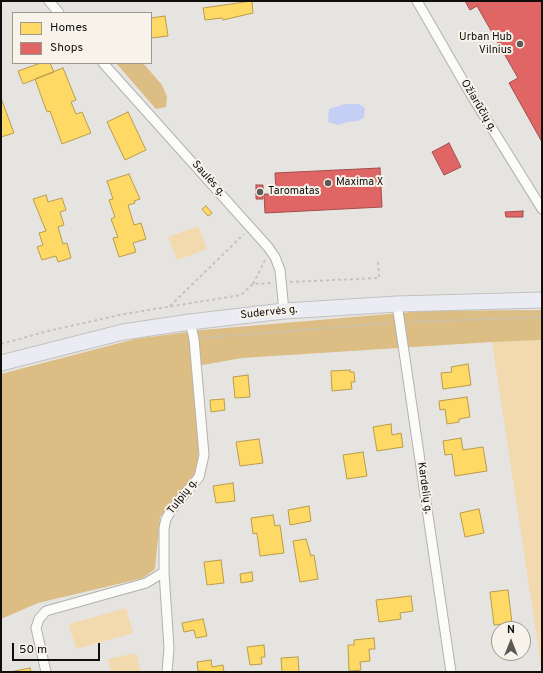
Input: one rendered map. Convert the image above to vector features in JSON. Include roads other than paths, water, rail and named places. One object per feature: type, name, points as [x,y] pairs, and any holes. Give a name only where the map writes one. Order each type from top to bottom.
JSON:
[{"type":"main road","name":"Sudervės g.","points":[[1,363],[123,332],[190,322],[284,311],[397,304],[542,300]]},
{"type":"street","points":[[49,1],[58,12]]},
{"type":"street","name":"Ožiarūčių g.","points":[[417,1],[470,93],[542,209]]},
{"type":"street","name":"Saulės g.","points":[[104,64],[268,246],[275,256],[282,283],[284,311]]},
{"type":"street","name":"Kardelių g.","points":[[397,304],[451,672]]},
{"type":"street","name":"Tulpių g.","points":[[167,672],[170,648],[164,572],[164,528],[166,519],[200,477],[203,468],[204,455],[194,339],[190,322]]},
{"type":"street","points":[[46,672],[36,628],[39,619],[46,611],[146,583],[164,572]]},
{"type":"water","points":[[345,104],[359,104],[365,108],[364,117],[358,121],[338,125],[328,122],[329,109]]},
{"type":"place","name":"Urban Hub Vilnius","points":[[520,44]]},
{"type":"place","name":"Maxima X","points":[[328,183]]},
{"type":"place","name":"Taromatas","points":[[260,192]]}]
